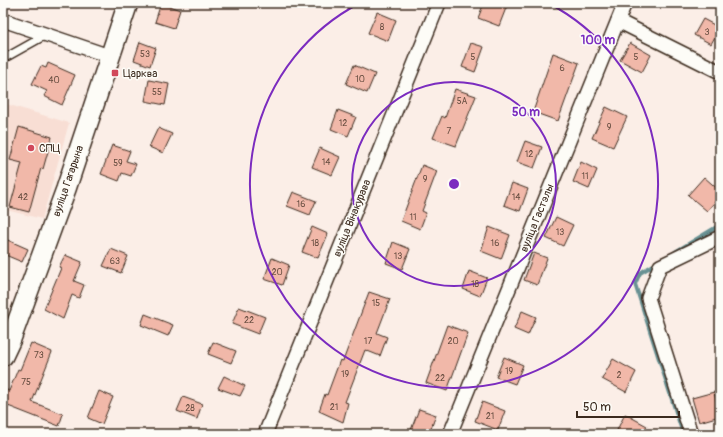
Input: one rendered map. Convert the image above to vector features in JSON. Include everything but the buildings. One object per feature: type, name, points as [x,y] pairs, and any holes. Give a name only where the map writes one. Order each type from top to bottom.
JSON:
[{"type":"street","name":"вуліца Гагарына","points":[[3,356],[11,339],[66,189],[109,56],[128,3]]},
{"type":"street","name":"вуліца Вінакурава","points":[[265,434],[439,3]]},
{"type":"street","name":"вуліца Гастэлы","points":[[450,434],[625,3]]},
{"type":"street","points":[[3,20],[109,56]]},
{"type":"street","points":[[618,21],[720,72]]},
{"type":"street","points":[[691,434],[648,298],[660,266],[720,236]]},
{"type":"lane","points":[[3,59],[46,34]]},
{"type":"shaded area","points":[[3,103],[69,123],[42,219],[3,209],[3,172],[5,164],[3,161]]},
{"type":"waterway","points":[[675,252],[720,225]]},
{"type":"waterway","points":[[657,263],[640,273],[635,284],[683,434]]},
{"type":"place","name":"Царква","points":[[115,73]]},
{"type":"place","name":"СПЦ","points":[[31,148]]}]
